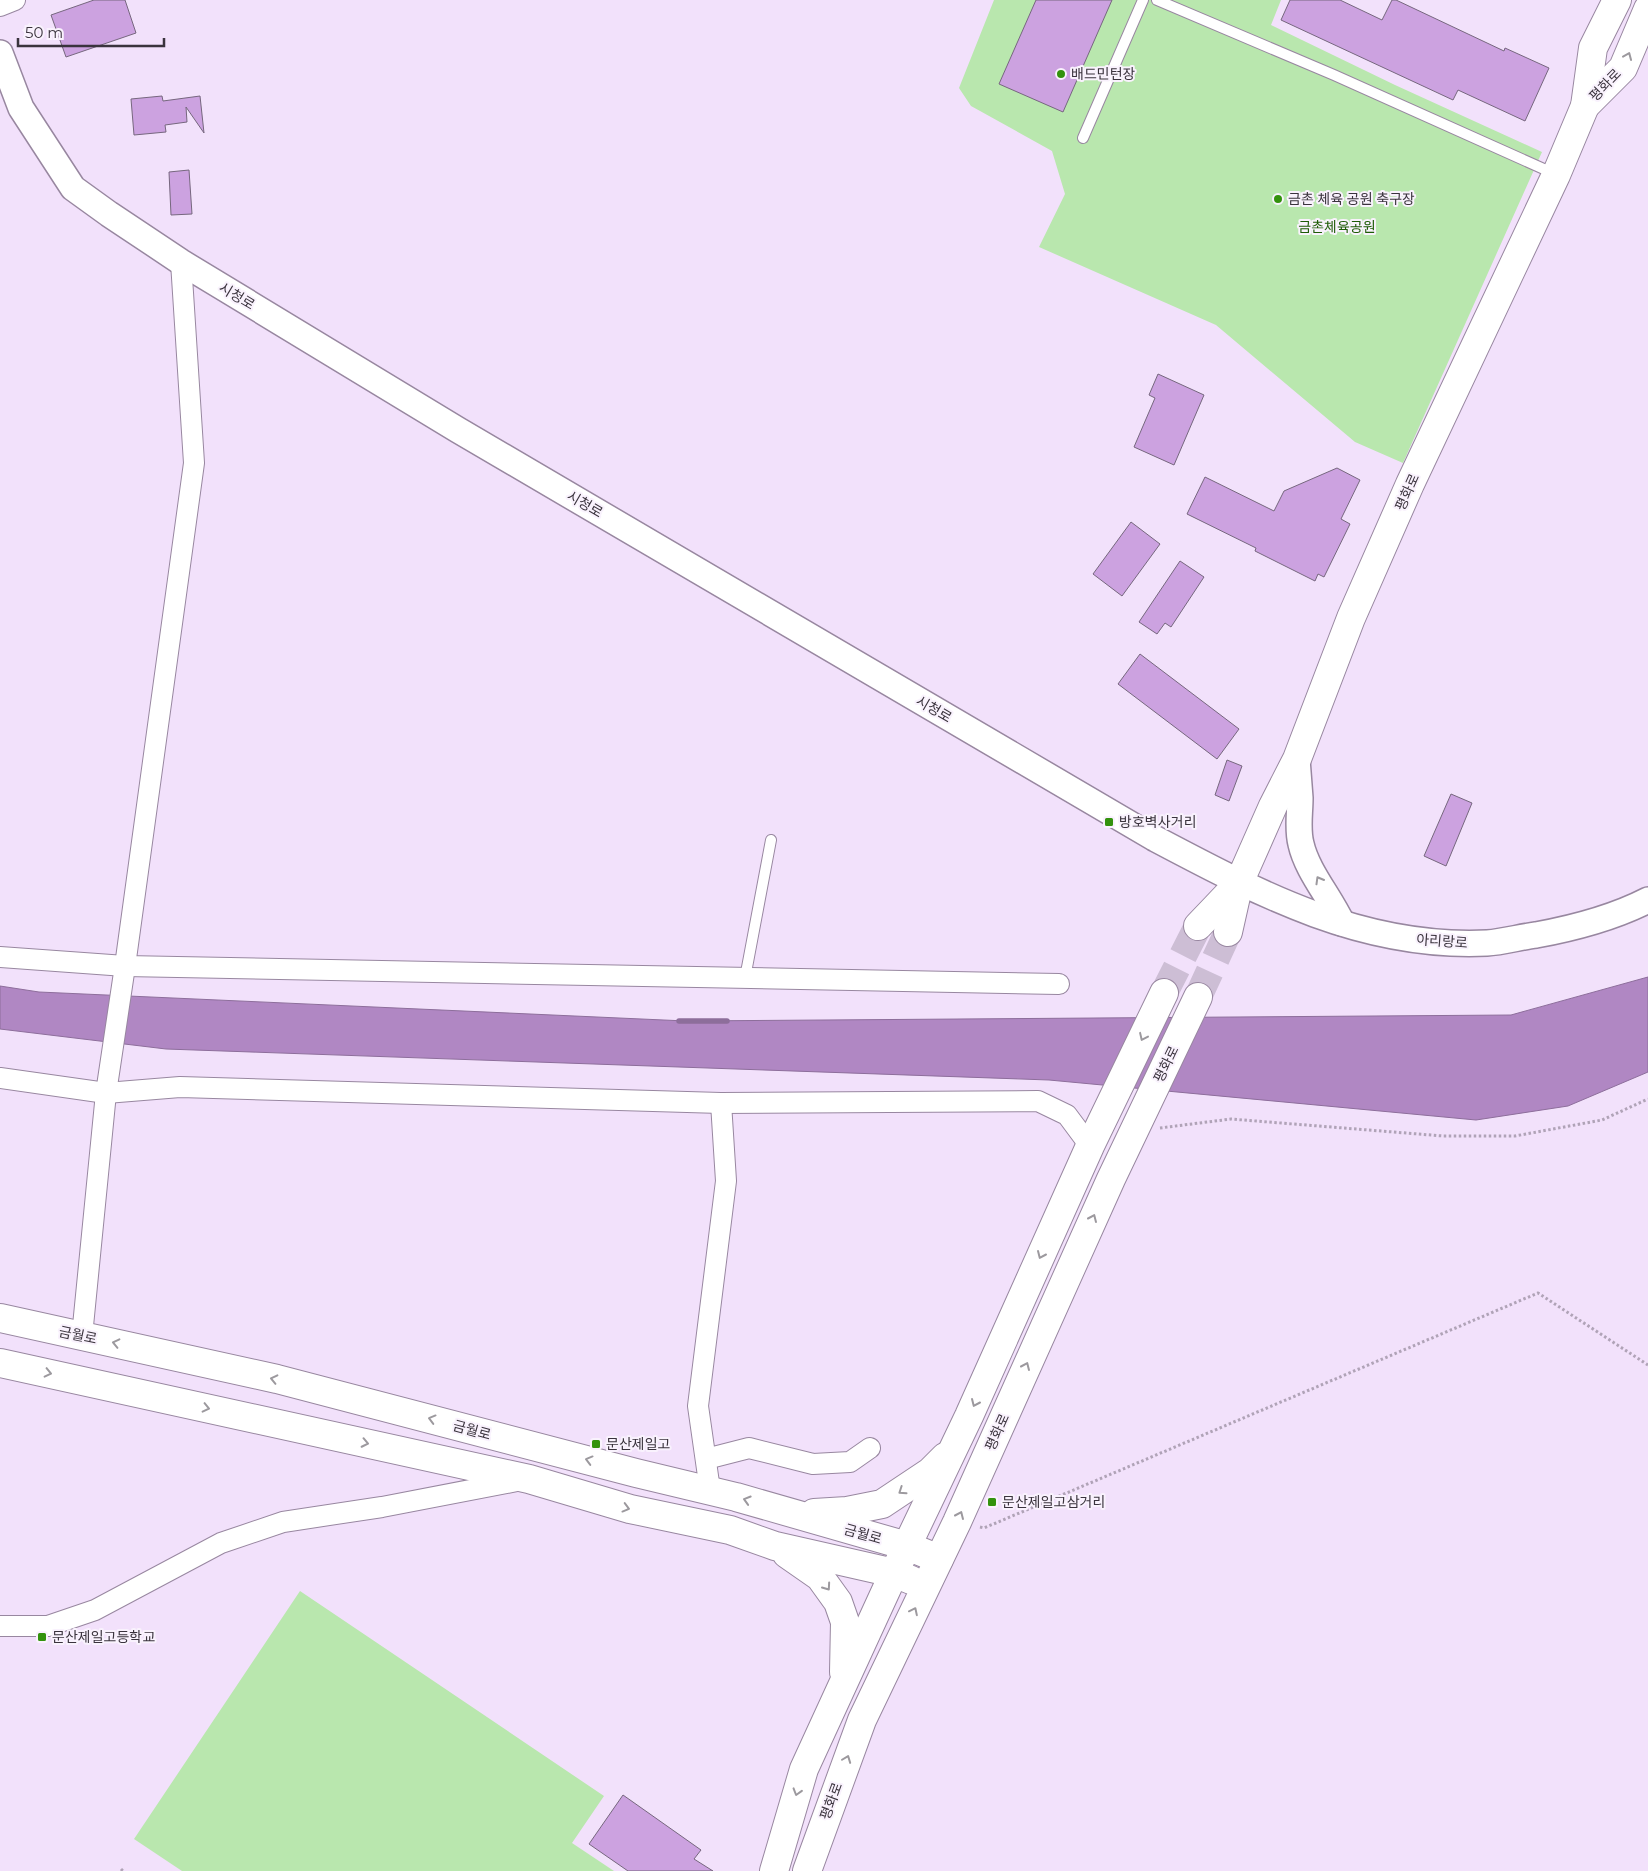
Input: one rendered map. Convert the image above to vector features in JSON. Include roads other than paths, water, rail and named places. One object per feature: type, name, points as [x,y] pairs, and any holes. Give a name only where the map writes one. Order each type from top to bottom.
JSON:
[{"type":"main road","name":"평화로","points":[[1228,932],[1238,882],[1297,759],[1344,633],[1418,467],[1556,175],[1585,106],[1594,48],[1617,0]]},
{"type":"main road","name":"평화로","points":[[1585,106],[1623,68],[1648,9]]},
{"type":"main road","name":"평화로","points":[[1198,926],[1238,882]]},
{"type":"main road","points":[[774,1871],[804,1769],[953,1449],[1090,1146],[1164,993]]},
{"type":"main road","name":"평화로","points":[[807,1871],[862,1720],[958,1522],[997,1431],[1145,1107],[1198,997]]},
{"type":"main road","name":"금월로","points":[[0,1318],[277,1379],[710,1490],[907,1546],[939,1559]]},
{"type":"main road","points":[[0,1362],[529,1479],[630,1509],[730,1530],[775,1546],[894,1573],[926,1586]]},
{"type":"main road","points":[[794,1515],[847,1511],[882,1504],[930,1472],[953,1449]]},
{"type":"main road","points":[[775,1546],[820,1577],[838,1602],[845,1622],[844,1684]]},
{"type":"street","points":[[0,6],[15,0]]},
{"type":"street","name":"시청로","points":[[0,54],[21,108],[73,188],[181,262],[501,456],[1148,834],[1238,882]]},
{"type":"street","points":[[82,1336],[107,1087],[125,971],[194,463],[181,262]]},
{"type":"street","points":[[1297,759],[1301,845],[1306,860],[1342,923]]},
{"type":"street","name":"아리랑로","points":[[1238,882],[1310,914],[1362,929],[1414,940],[1452,943],[1489,943],[1563,930],[1613,915],[1648,900]]},
{"type":"street","points":[[0,956],[125,971],[745,978],[1059,984]]},
{"type":"street","points":[[0,1078],[107,1087],[180,1087],[721,1103],[1038,1101],[1067,1115],[1090,1146]]},
{"type":"street","points":[[710,1490],[698,1406],[726,1181],[721,1103]]},
{"type":"street","points":[[706,1459],[749,1448],[813,1464],[850,1462],[870,1448]]},
{"type":"street","points":[[0,1626],[48,1626],[94,1610],[221,1543],[283,1522],[382,1507],[529,1479]]},
{"type":"lane","points":[[1083,138],[1143,0]]},
{"type":"lane","points":[[1157,0],[1334,75],[1556,175]]},
{"type":"lane","points":[[745,978],[771,840]]},
{"type":"waterway","points":[[679,1021],[727,1021]]},
{"type":"tunnel","points":[[1164,993],[1198,926]]},
{"type":"tunnel","points":[[1198,997],[1228,932]]},
{"type":"place","name":"배드민턴장","points":[[1061,74]]},
{"type":"place","name":"금촌 체육 공원 축구장","points":[[1278,199]]},
{"type":"place","name":"방호벽사거리","points":[[1109,822]]},
{"type":"place","name":"문산제일고","points":[[596,1444]]},
{"type":"place","name":"문산제일고삼거리","points":[[992,1502]]},
{"type":"place","name":"문산제일고등학교","points":[[42,1637]]},
{"type":"park label","name":"금촌체육공원","points":[[1337,227]]}]
